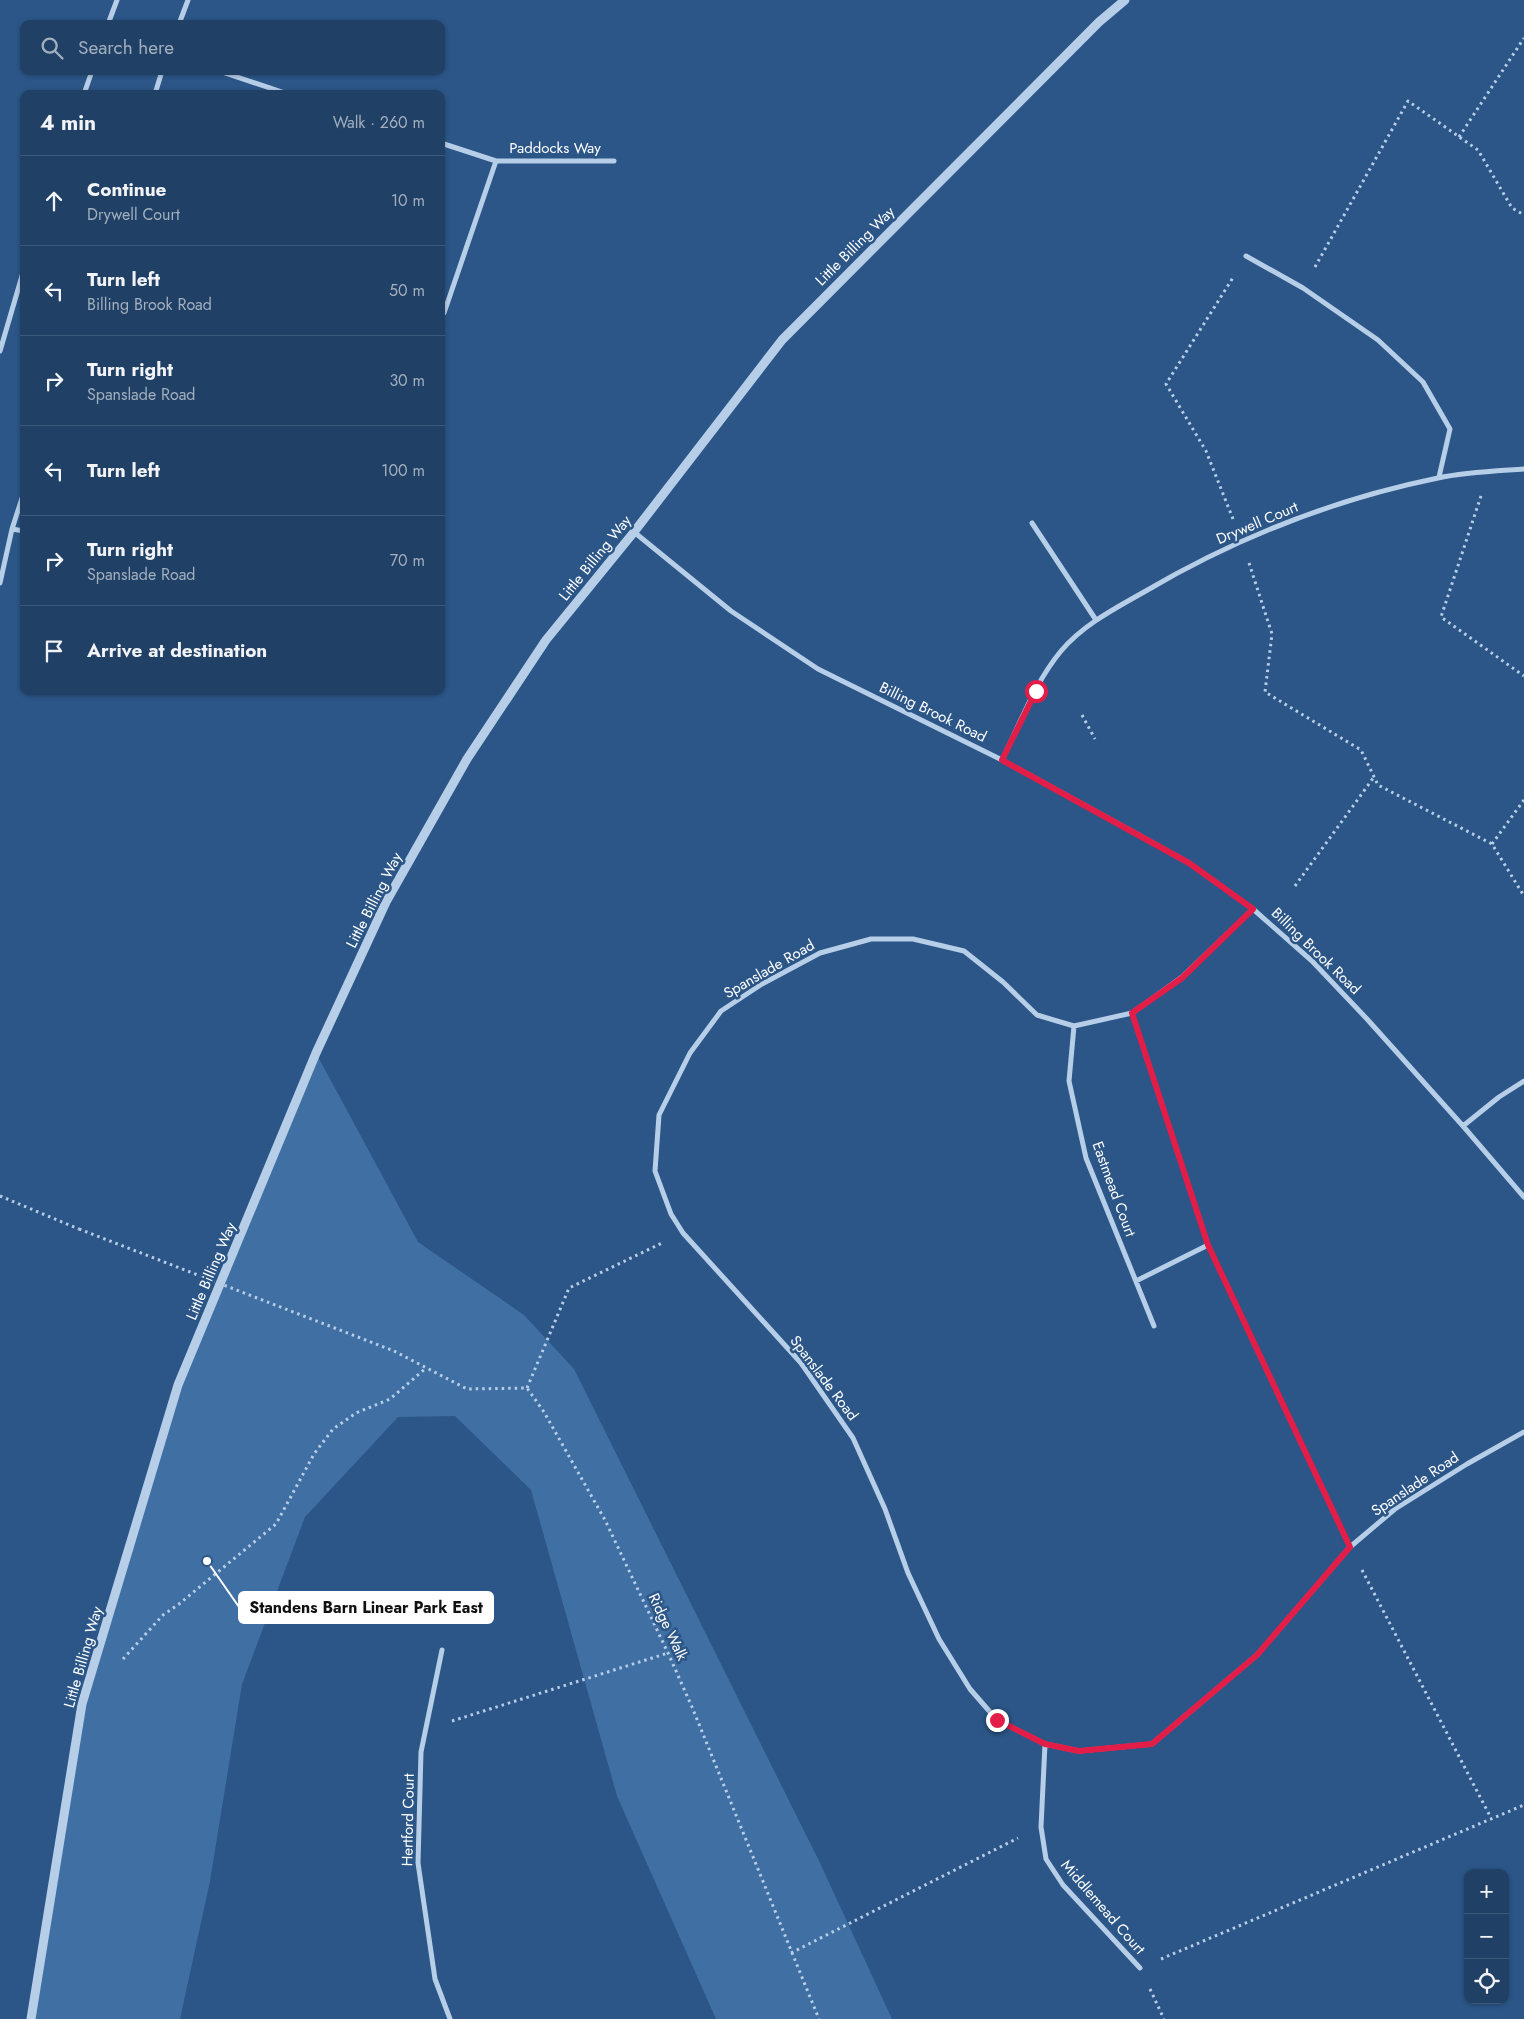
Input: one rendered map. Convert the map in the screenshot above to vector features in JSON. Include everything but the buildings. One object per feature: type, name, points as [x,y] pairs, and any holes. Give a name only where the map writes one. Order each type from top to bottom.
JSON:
[{"type":"street","points":[[110,20],[117,0]]},
{"type":"street","points":[[180,20],[188,0]]},
{"type":"street","name":"Little Billing Way","points":[[31,2019],[82,1704],[178,1385],[316,1053],[386,902],[467,759],[546,640],[634,532],[782,340],[1085,36],[1125,0]]},
{"type":"street","points":[[85,90],[91,75]]},
{"type":"street","points":[[156,90],[161,75]]},
{"type":"street","points":[[231,75],[276,90]]},
{"type":"street","name":"Paddocks Way","points":[[445,144],[496,161],[614,161]]},
{"type":"street","name":"Paddocks Way","points":[[445,310],[496,161]]},
{"type":"street","points":[[1246,256],[1303,288],[1378,340],[1423,382],[1450,429],[1439,477]]},
{"type":"street","points":[[0,351],[20,283]]},
{"type":"street","name":"Drywell Court","points":[[1002,760],[1049,667],[1062,650],[1096,620],[1165,579],[1242,542],[1325,507],[1439,477],[1524,469]]},
{"type":"street","points":[[0,583],[12,528],[20,504]]},
{"type":"street","points":[[1032,523],[1096,620]]},
{"type":"street","points":[[12,528],[20,530]]},
{"type":"street","name":"Billing Brook Road","points":[[634,532],[732,611],[818,669],[1002,760],[1189,863],[1253,909],[1312,961],[1463,1126],[1524,1197]]},
{"type":"street","points":[[1074,1026],[1132,1013],[1182,978],[1253,909]]},
{"type":"street","name":"Spanslade Road","points":[[1074,1026],[1037,1014],[1003,982],[964,951],[913,939],[871,939],[820,953],[762,984],[721,1011],[690,1053],[659,1115],[655,1171],[670,1214],[683,1233],[801,1363],[853,1438],[885,1509],[908,1573],[940,1639],[970,1688],[997,1720],[1045,1744],[1079,1751],[1152,1744],[1257,1655],[1350,1547],[1395,1509],[1467,1464],[1524,1432]]},
{"type":"street","name":"Eastmead Court","points":[[1074,1026],[1068,1081],[1086,1158],[1154,1326]]},
{"type":"street","points":[[1463,1126],[1499,1097],[1524,1081]]},
{"type":"street","points":[[1136,1281],[1208,1245]]},
{"type":"street","name":"Hertford Court","points":[[442,1650],[421,1752],[418,1863],[434,1979],[450,2019]]},
{"type":"street","name":"Middlemead Court","points":[[1045,1744],[1041,1827],[1046,1859],[1063,1885],[1140,1968]]},
{"type":"path","points":[[1459,137],[1524,38]]},
{"type":"path","points":[[1303,288],[1408,101],[1478,150],[1512,208],[1524,215]]},
{"type":"path","points":[[1246,256],[1166,384],[1206,451],[1242,542],[1272,634],[1265,692],[1361,750],[1378,785],[1492,844],[1524,896]]},
{"type":"path","points":[[1489,472],[1442,618],[1524,676]]},
{"type":"path","points":[[1082,715],[1095,739]]},
{"type":"path","points":[[1295,886],[1374,776]]},
{"type":"path","points":[[1492,844],[1524,800]]},
{"type":"path","points":[[1132,1013],[1208,1245],[1350,1547],[1491,1818]]},
{"type":"path","points":[[0,1196],[79,1229],[394,1352],[467,1389],[527,1388],[569,1288],[683,1233]]},
{"type":"path","points":[[119,1663],[163,1615],[276,1524],[314,1454],[334,1429],[356,1413],[390,1399],[426,1368]]},
{"type":"path","name":"Ridge Walk","points":[[527,1388],[544,1412],[605,1520],[668,1653],[692,1707],[819,2019]]},
{"type":"path","points":[[426,1729],[668,1653]]},
{"type":"path","points":[[1164,2019],[1140,1968],[1524,1805]]},
{"type":"path","points":[[791,1953],[1041,1827]]},
{"type":"shaded area","points":[[316,1053],[418,1242],[524,1315],[574,1369],[820,1863],[892,2019],[716,2019],[617,1796],[531,1490],[455,1416],[398,1417],[305,1517],[242,1684],[210,1881],[180,2019],[31,2019],[82,1704],[178,1385]]},
{"type":"place","name":"Standens Barn Linear Park East","points":[[207,1561]]},
{"type":"route","points":[[997,1720],[1045,1744],[1079,1751],[1152,1744],[1257,1655],[1350,1547],[1208,1245],[1132,1013],[1182,978],[1253,909],[1189,863],[1002,760],[1036,691]]}]
